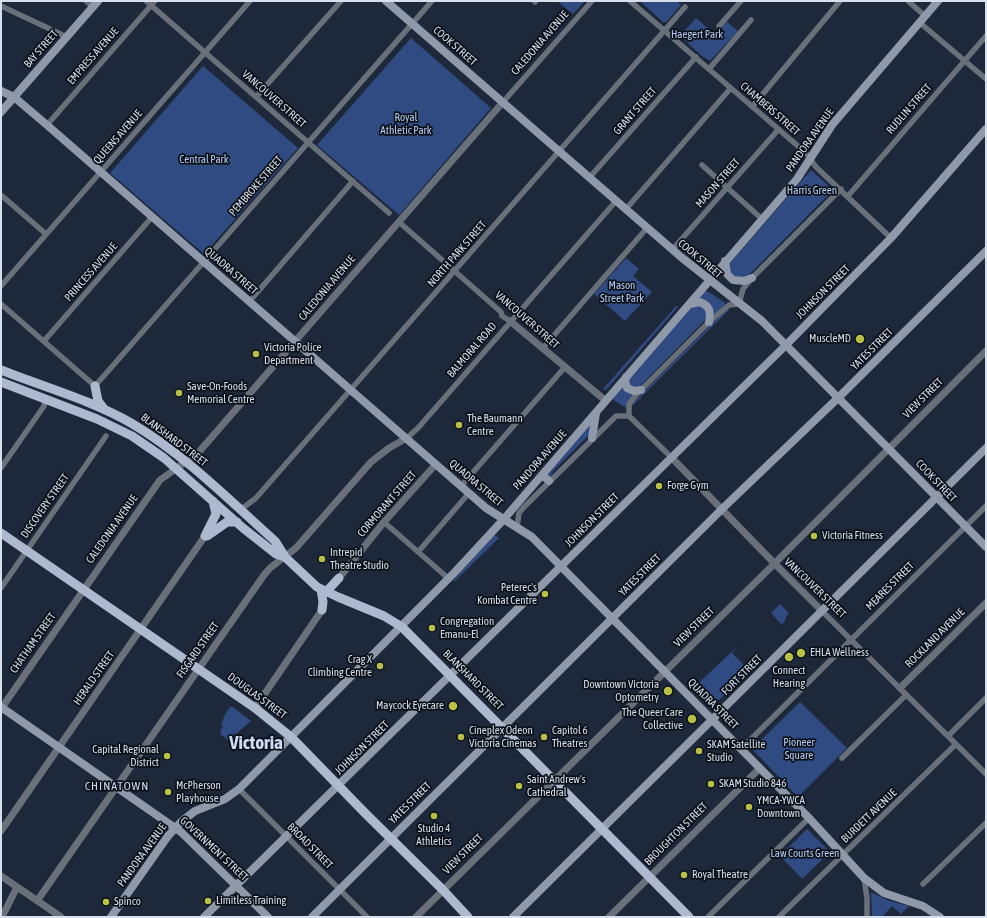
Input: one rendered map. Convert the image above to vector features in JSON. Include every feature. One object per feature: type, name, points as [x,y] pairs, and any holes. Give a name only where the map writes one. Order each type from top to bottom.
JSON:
[{"type":"main road","name":"COOK STREET","points":[[386,1],[672,250],[762,322],[986,547]]},
{"type":"main road","name":"PANDORA AVENUE","points":[[111,917],[176,827],[195,811],[225,799],[239,789],[402,627],[449,579],[504,519],[797,179],[811,160],[832,125],[938,1]]},
{"type":"main road","name":"BAY STREET","points":[[1,112],[96,4]]},
{"type":"main road","name":"QUADRA STREET","points":[[1,91],[14,98],[47,125],[469,493],[492,512],[532,537],[809,818],[864,878],[884,893],[923,906],[940,917]]},
{"type":"main road","name":"JOHNSON STREET","points":[[204,917],[671,457],[786,346],[891,238],[986,129]]},
{"type":"main road","name":"YATES STREET","points":[[312,917],[722,509],[838,398],[986,251]]},
{"type":"main road","points":[[725,261],[727,274],[734,280],[738,282],[752,278]]},
{"type":"main road","points":[[690,304],[700,302],[707,306],[710,314],[709,322]]},
{"type":"main road","name":"BLANSHARD STREET","points":[[1,370],[105,410],[143,430],[186,463],[275,541],[285,557]]},
{"type":"main road","points":[[626,377],[625,381],[627,388],[634,391],[641,390]]},
{"type":"main road","name":"BLANSHARD STREET","points":[[1,382],[121,430],[153,450],[268,548],[285,557],[330,593],[384,616],[402,627],[503,727],[689,917]]},
{"type":"main road","points":[[41,385],[46,399]]},
{"type":"main road","points":[[78,400],[88,395],[95,386]]},
{"type":"main road","points":[[95,386],[98,399],[105,410]]},
{"type":"main road","points":[[592,438],[596,413]]},
{"type":"main road","name":"FORT STREET","points":[[514,917],[986,448]]},
{"type":"main road","points":[[542,475],[549,481]]},
{"type":"main road","points":[[206,536],[216,514],[213,501]]},
{"type":"main road","points":[[206,536],[227,522],[237,522]]},
{"type":"main road","name":"DOUGLAS STREET","points":[[1,533],[255,708],[291,737],[468,917]]},
{"type":"main road","points":[[322,610],[324,602],[339,578]]},
{"type":"main road","points":[[322,610],[330,593]]},
{"type":"main road","name":"GOVERNMENT STREET","points":[[1,708],[176,827],[268,917]]},
{"type":"street","points":[[86,1],[96,4]]},
{"type":"street","name":"VANCOUVER STREET","points":[[146,1],[153,3],[204,53],[389,213]]},
{"type":"street","name":"QUEENS AVENUE","points":[[1,286],[250,1]]},
{"type":"street","points":[[256,98],[340,1]]},
{"type":"street","name":"PEMBROKE STREET","points":[[95,386],[432,1]]},
{"type":"street","name":"CALEDONIA AVENUE","points":[[84,590],[160,480],[186,463],[198,453],[592,1]]},
{"type":"street","name":"CHAMBERS STREET","points":[[630,1],[696,57],[730,89],[806,153],[811,160],[891,238]]},
{"type":"street","points":[[636,6],[640,1]]},
{"type":"street","points":[[719,26],[741,1]]},
{"type":"street","points":[[752,106],[840,1]]},
{"type":"street","points":[[908,1],[925,16]]},
{"type":"street","name":"EMPRESS AVENUE","points":[[47,125],[153,3]]},
{"type":"street","points":[[1,6],[67,37]]},
{"type":"street","name":"NORTH PARK STREET","points":[[240,510],[256,498],[560,152],[685,7]]},
{"type":"street","points":[[709,69],[751,20]]},
{"type":"street","points":[[919,22],[986,79]]},
{"type":"street","name":"RUDLIN STREET","points":[[848,196],[986,36]]},
{"type":"street","name":"GRANT STREET","points":[[590,178],[696,57]]},
{"type":"street","points":[[626,209],[730,89]]},
{"type":"street","name":"MASON STREET","points":[[672,250],[778,130]]},
{"type":"street","points":[[702,165],[762,219]]},
{"type":"street","points":[[249,302],[353,181]]},
{"type":"street","points":[[629,416],[629,404],[641,390],[709,322],[729,305],[739,304],[743,289],[752,278],[841,189]]},
{"type":"street","points":[[1,196],[46,234]]},
{"type":"street","name":"BALMORAL ROAD","points":[[407,438],[418,428],[616,201]]},
{"type":"street","name":"PRINCESS AVENUE","points":[[44,341],[152,217]]},
{"type":"street","name":"VANCOUVER STREET","points":[[399,222],[501,312],[505,319],[510,321],[543,348],[564,368],[606,401]]},
{"type":"street","points":[[543,348],[647,228]]},
{"type":"street","points":[[1,304],[95,386]]},
{"type":"street","name":"VIEW STREET","points":[[416,917],[554,779],[774,564],[986,351]]},
{"type":"street","points":[[461,486],[564,368]]},
{"type":"street","points":[[1,468],[44,406],[46,399]]},
{"type":"street","name":"PANDORA AVENUE","points":[[517,527],[519,513],[592,438],[616,416],[629,416]]},
{"type":"street","name":"VANCOUVER STREET","points":[[629,416],[722,509],[774,564],[852,639],[986,774]]},
{"type":"street","name":"DISCOVERY STREET","points":[[1,588],[106,436]]},
{"type":"street","name":"FISGARD STREET","points":[[37,900],[264,575],[270,568],[296,548],[371,462],[389,448],[407,438]]},
{"type":"street","name":"CORMORANT STREET","points":[[339,578],[384,522],[436,464]]},
{"type":"street","points":[[418,552],[469,493]]},
{"type":"street","name":"MEARES STREET","points":[[741,749],[986,506]]},
{"type":"street","points":[[384,522],[449,579]]},
{"type":"street","name":"HERALD STREET","points":[[1,831],[206,536]]},
{"type":"street","name":"CHATHAM STREET","points":[[1,708],[84,590]]},
{"type":"street","name":"ROCKLAND AVENUE","points":[[900,688],[986,603]]},
{"type":"street","points":[[255,708],[322,610]]},
{"type":"street","points":[[842,758],[906,695]]},
{"type":"street","points":[[948,736],[986,698]]},
{"type":"street","name":"BURDETT AVENUE","points":[[779,917],[956,744]]},
{"type":"street","name":"BROUGHTON STREET","points":[[609,917],[760,768]]},
{"type":"street","name":"BROAD STREET","points":[[239,789],[367,917]]},
{"type":"street","points":[[708,917],[809,818]]},
{"type":"street","points":[[924,884],[986,823]]},
{"type":"street","points":[[1,876],[61,917]]},
{"type":"street","points":[[864,878],[867,898],[867,917]]},
{"type":"street","points":[[2,917],[17,887]]},
{"type":"green space","points":[[557,1],[585,1],[573,14]]},
{"type":"green space","points":[[644,1],[677,1],[681,5],[666,22],[663,22],[642,3]]},
{"type":"green space","name":"Haegert Park","points":[[696,18],[711,31],[708,34],[710,35],[718,31],[721,33],[723,31],[722,26],[726,21],[738,31],[710,61],[702,56],[680,36]]},
{"type":"green space","name":"Royal Athletic Park","points":[[411,38],[491,108],[399,215],[317,145]]},
{"type":"green space","name":"Central Park","points":[[203,66],[298,148],[204,254],[110,173]]},
{"type":"green space","name":"Harris Green","points":[[811,170],[831,188],[831,192],[748,276],[745,278],[733,278],[728,267],[730,263]]},
{"type":"green space","name":"Mason Street Park","points":[[626,258],[639,269],[633,276],[652,292],[625,321],[594,294]]},
{"type":"green space","points":[[705,291],[709,292],[725,303],[725,305],[714,315],[698,299]]},
{"type":"green space","points":[[698,304],[707,311],[705,320],[638,388],[630,387],[628,381],[692,306]]},
{"type":"green space","points":[[676,306],[678,307],[606,390],[603,389]]},
{"type":"green space","points":[[727,309],[729,310],[631,407],[633,403]]},
{"type":"green space","points":[[623,385],[634,394],[627,403],[626,408],[612,399]]},
{"type":"green space","points":[[593,421],[589,435],[553,471],[551,476],[548,477],[546,475]]},
{"type":"green space","points":[[494,535],[499,538],[455,581],[454,580]]},
{"type":"green space","points":[[780,604],[789,613],[782,625],[771,613]]},
{"type":"green space","points":[[738,646],[732,653],[749,670],[711,708],[692,689]]},
{"type":"green space","name":"Pioneer Square","points":[[800,702],[847,748],[798,797],[752,749]]},
{"type":"green space","points":[[230,707],[233,707],[251,721],[236,734],[233,732],[235,735],[228,740],[220,734],[222,727],[225,727],[221,725],[225,714]]},
{"type":"green space","name":"Law Courts Green","points":[[807,829],[830,852],[802,879],[780,856]]},
{"type":"green space","points":[[871,892],[887,900],[909,906],[901,914],[892,906],[882,917],[872,917]]},
{"type":"place","name":"MuscleMD","points":[[860,339]]},
{"type":"place","name":"Victoria Police Department","points":[[256,354]]},
{"type":"place","name":"Save-On-Foods Memorial Centre","points":[[179,393]]},
{"type":"place","name":"The Baumann Centre","points":[[459,425]]},
{"type":"place","name":"Forge Gym","points":[[659,486]]},
{"type":"place","name":"Victoria Fitness","points":[[814,536]]},
{"type":"place","name":"Intrepid Theatre Studio","points":[[322,559]]},
{"type":"place","name":"Peterec's Kombat Centre","points":[[545,594]]},
{"type":"place","name":"Congregation Emanu-El","points":[[432,628]]},
{"type":"place","name":"EHLA Wellness","points":[[801,653]]},
{"type":"place","name":"Connect Hearing","points":[[789,657]]},
{"type":"place","name":"Crag X Climbing Centre","points":[[380,666]]},
{"type":"place","name":"Downtown Victoria Optometry","points":[[668,691]]},
{"type":"place","name":"Maycock Eyecare","points":[[453,706]]},
{"type":"place","name":"The Queer Care Collective","points":[[692,719]]},
{"type":"place","name":"Cineplex Odeon Victoria Cinemas","points":[[461,737]]},
{"type":"place","name":"Capitol 6 Theatres","points":[[544,737]]},
{"type":"place","name":"SKAM Satellite Studio","points":[[699,751]]},
{"type":"place","name":"Capital Regional District","points":[[167,756]]},
{"type":"place","name":"SKAM Studio 846","points":[[711,784]]},
{"type":"place","name":"Saint Andrew's Cathedral","points":[[519,786]]},
{"type":"place","name":"McPherson Playhouse","points":[[168,792]]},
{"type":"place","name":"YMCA-YWCA Downtown","points":[[749,807]]},
{"type":"place","name":"Studio 4 Athletics","points":[[434,816]]},
{"type":"place","name":"Royal Theatre","points":[[684,875]]},
{"type":"place","name":"Limitless Training","points":[[208,901]]},
{"type":"place","name":"Spinco","points":[[106,902]]},
{"type":"district","name":"Victoria","points":[[256,743]]},
{"type":"district","name":"CHINATOWN","points":[[117,786]]}]
